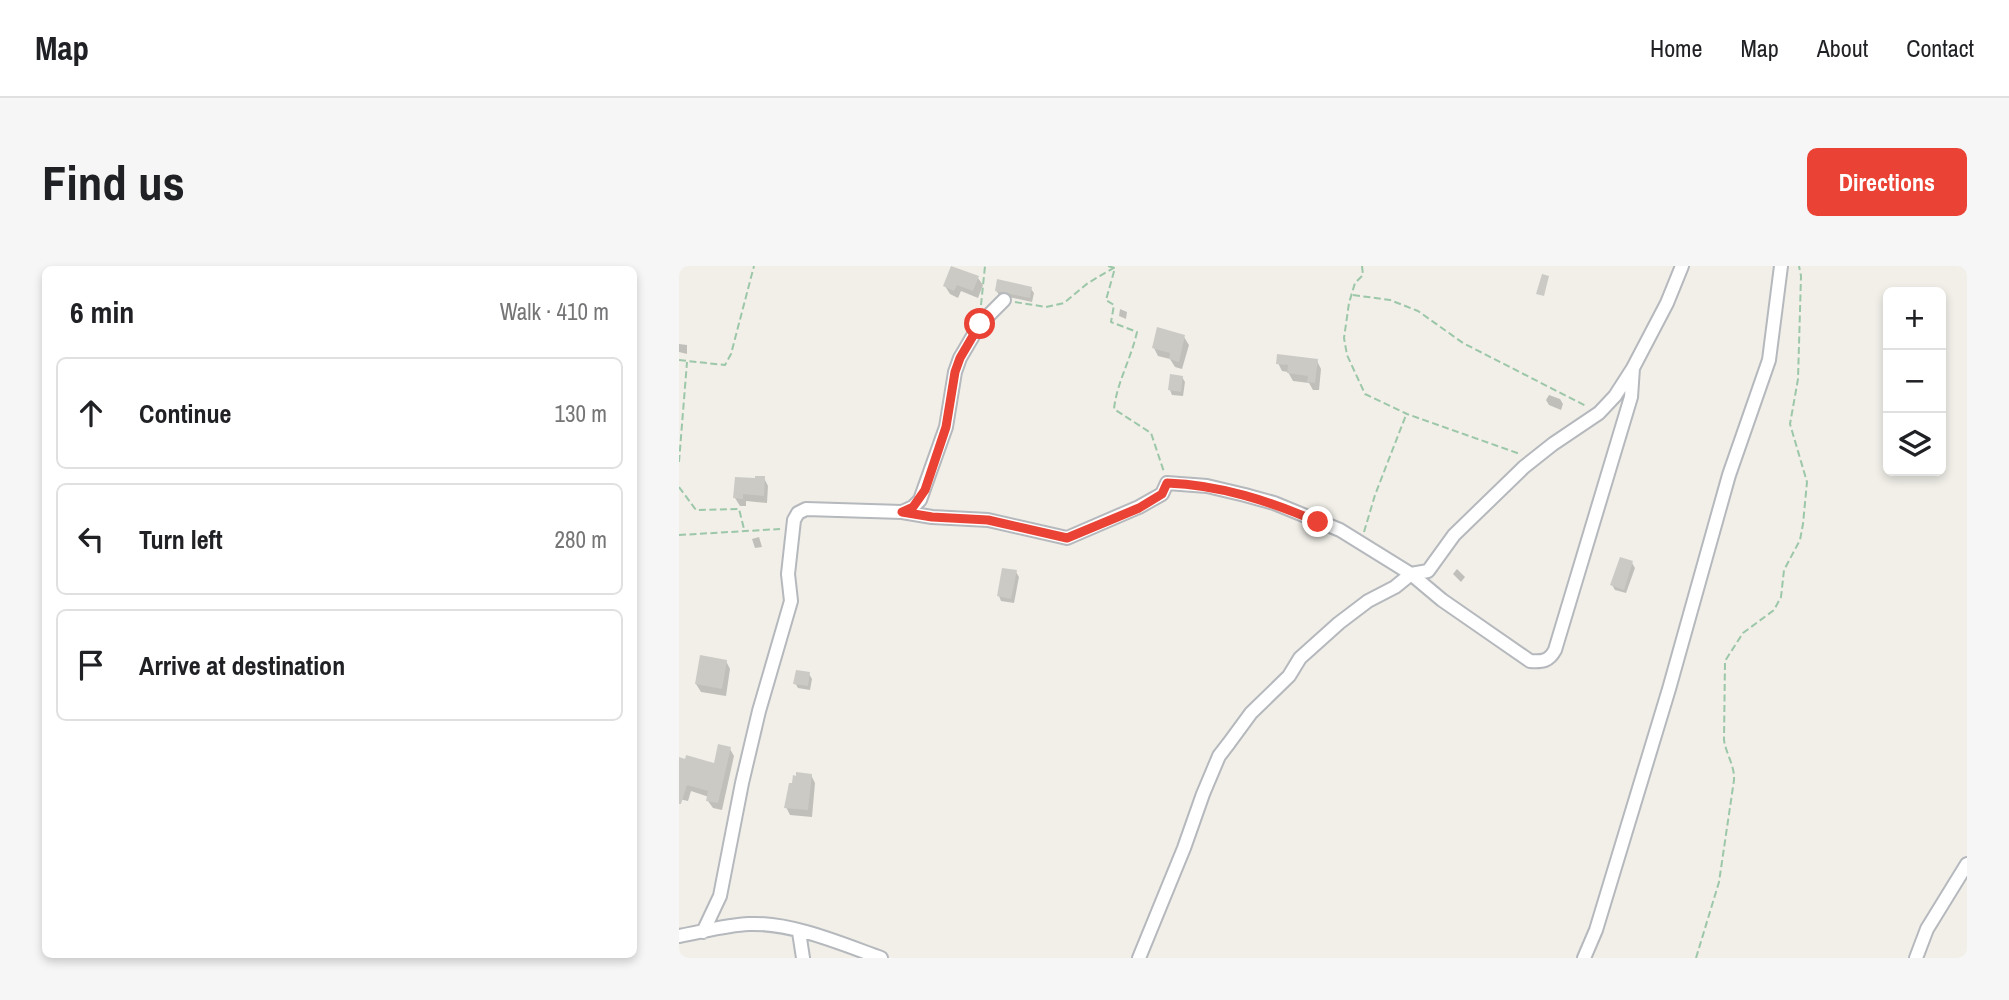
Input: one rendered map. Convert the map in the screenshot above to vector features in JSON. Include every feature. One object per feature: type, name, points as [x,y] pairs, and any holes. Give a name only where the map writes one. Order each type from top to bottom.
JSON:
[{"type":"street","points":[[1139,958],[1219,756],[1251,713],[1289,676],[1300,657],[1368,601],[1395,587],[1411,574],[1427,571],[1454,535],[1534,460],[1599,413],[1615,396],[1633,368],[1667,303],[1682,266]]},
{"type":"street","points":[[1584,958],[1596,930],[1665,703],[1729,475],[1769,360],[1781,266]]},
{"type":"street","points":[[902,512],[913,507],[925,490],[946,427],[957,365],[965,347],[980,324],[1004,300]]},
{"type":"street","points":[[703,932],[720,896],[759,711],[791,601],[788,575],[792,529],[798,513],[806,509],[902,512],[932,517],[988,520],[1067,538],[1139,508],[1162,494],[1167,483],[1207,486],[1274,503],[1340,530],[1411,574],[1442,600],[1530,662],[1542,662],[1551,658],[1555,650],[1631,397],[1633,368]]},
{"type":"street","points":[[1916,958],[1927,929],[1967,864]]},
{"type":"street","points":[[679,936],[751,923],[830,939],[881,958]]},
{"type":"street","points":[[799,932],[803,958]]},
{"type":"path","points":[[679,360],[725,365],[731,354],[754,266]]},
{"type":"path","points":[[980,324],[985,266]]},
{"type":"path","points":[[1108,266],[1116,267]]},
{"type":"path","points":[[1362,266],[1363,275],[1355,283],[1344,338],[1347,355],[1365,394],[1407,414],[1534,460]]},
{"type":"path","points":[[1696,958],[1719,882],[1734,780],[1734,770],[1724,740],[1725,661],[1743,634],[1769,616],[1781,597],[1784,570],[1800,540],[1807,503],[1807,482],[1790,424],[1798,379],[1799,266]]},
{"type":"path","points":[[1004,300],[1047,307],[1064,303],[1088,283],[1116,267]]},
{"type":"path","points":[[1116,267],[1106,300],[1114,305],[1111,322],[1137,332],[1132,354],[1116,389],[1114,409],[1151,433],[1167,483]]},
{"type":"path","points":[[1352,294],[1390,300],[1418,311],[1463,343],[1599,413]]},
{"type":"path","points":[[679,462],[687,362]]},
{"type":"path","points":[[1360,543],[1375,495],[1407,414]]},
{"type":"path","points":[[679,487],[696,510],[739,509],[744,530]]},
{"type":"path","points":[[679,535],[792,529]]},
{"type":"building","points":[[951,266],[979,276],[973,291],[957,285],[954,291],[943,286]]},
{"type":"building","points":[[1542,274],[1549,276],[1544,296],[1536,294]]},
{"type":"building","points":[[997,279],[1032,287],[1030,298],[995,291]]},
{"type":"building","points":[[1157,327],[1185,335],[1179,362],[1169,359],[1170,353],[1152,348]]},
{"type":"building","points":[[1277,354],[1318,359],[1315,383],[1307,382],[1308,376],[1287,373],[1288,365],[1276,364]]},
{"type":"building","points":[[1170,374],[1183,376],[1181,392],[1168,390]]},
{"type":"building","points":[[765,476],[764,496],[743,494],[743,499],[733,498],[735,477]]},
{"type":"building","points":[[1620,557],[1633,561],[1624,590],[1610,585]]},
{"type":"building","points":[[1002,568],[1017,570],[1011,599],[997,596]]},
{"type":"building","points":[[700,655],[727,660],[722,689],[695,684]]},
{"type":"building","points":[[796,670],[810,672],[808,686],[793,684]]},
{"type":"building","points":[[718,744],[731,747],[718,803],[706,801],[708,791],[687,785],[679,804],[679,757],[685,759],[686,755],[714,763]]},
{"type":"building","points":[[796,772],[812,774],[808,810],[784,808],[789,783],[792,783]]},
{"type":"route","points":[[980,324],[965,347],[955,372],[942,443],[925,490],[913,507],[902,512],[960,520],[988,520],[1067,538],[1139,508],[1162,494],[1167,483],[1207,486],[1245,495],[1274,503],[1318,522]]}]
